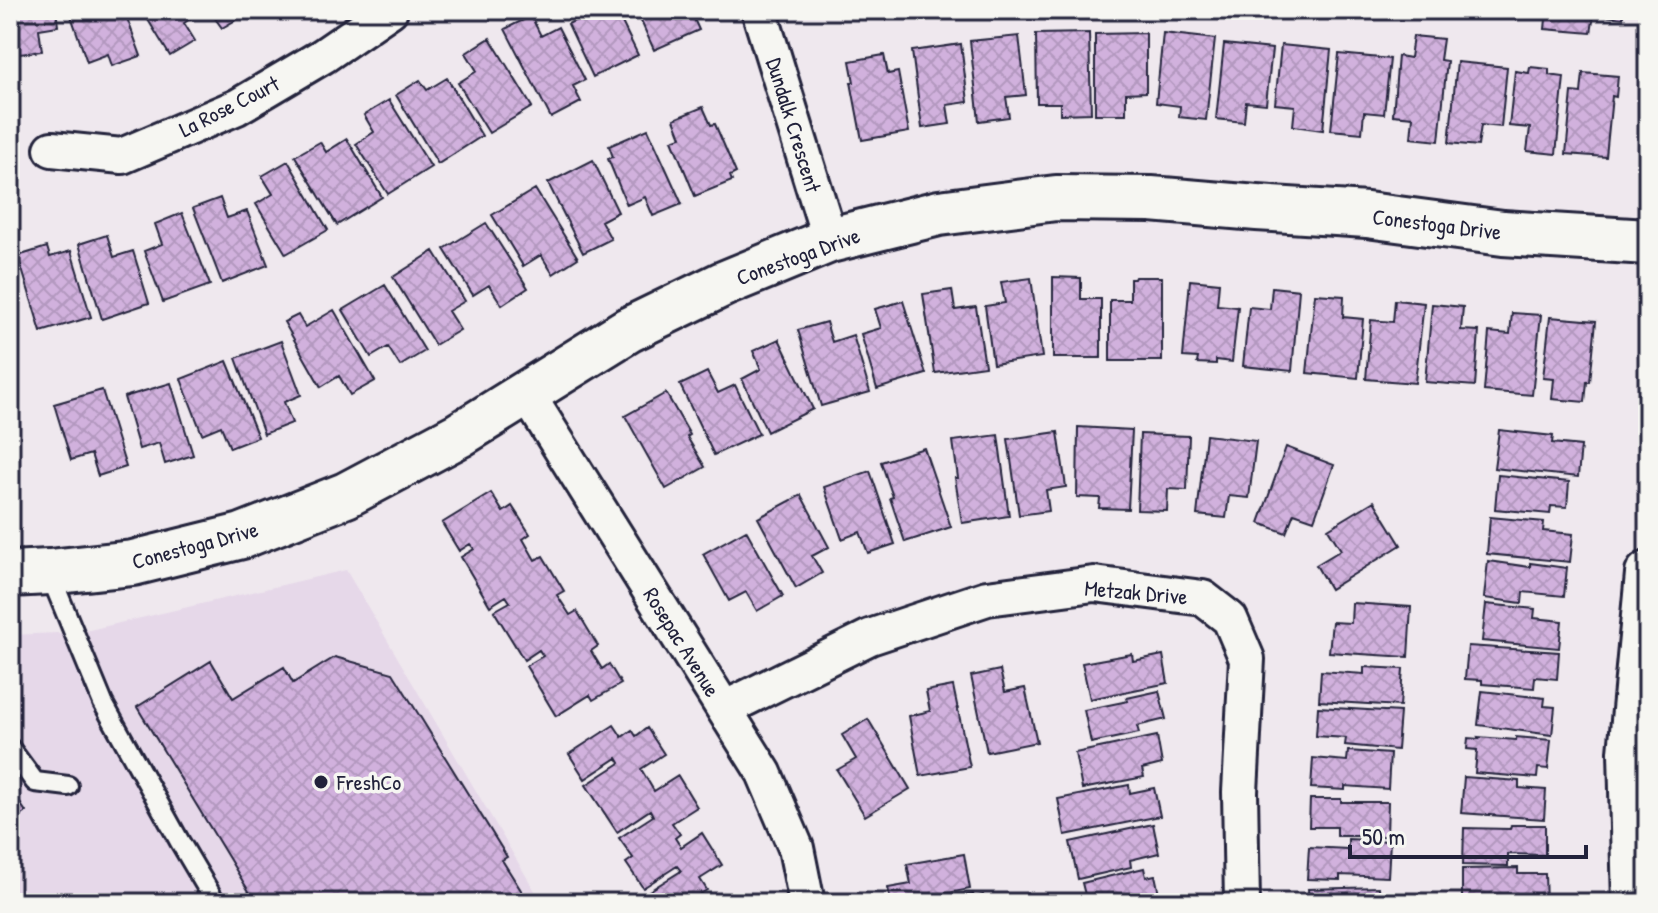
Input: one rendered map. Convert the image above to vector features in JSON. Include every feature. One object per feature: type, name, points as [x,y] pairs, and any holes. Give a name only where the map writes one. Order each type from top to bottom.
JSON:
[{"type":"street","name":"La Rose Court","points":[[52,149],[122,156],[237,107],[323,56],[390,10]]},
{"type":"street","name":"Dundalk Crescent","points":[[759,10],[830,240]]},
{"type":"street","name":"Conestoga Drive","points":[[30,573],[133,563],[242,536],[346,495],[459,435],[628,330],[723,284],[830,240],[939,213],[1056,198],[1151,199],[1367,215],[1503,233],[1648,242]]},
{"type":"street","name":"Rosepac Avenue","points":[[527,394],[764,773],[796,848],[807,903]]},
{"type":"street","points":[[1635,903],[1631,752],[1648,574]]},
{"type":"street","name":"Metzak Drive","points":[[724,709],[870,637],[987,598],[1094,584],[1203,598],[1230,619],[1247,659],[1240,792],[1242,903]]},
{"type":"lane","points":[[30,573],[216,903]]},
{"type":"lane","points":[[10,748],[35,782],[68,786]]},
{"type":"shaded area","points":[[346,570],[542,903],[10,903],[10,635],[81,632]]},
{"type":"building","points":[[10,10],[56,10],[58,26],[39,29],[42,51],[13,55]]},
{"type":"building","points":[[69,10],[124,10],[141,56],[112,66],[108,54],[87,62]]},
{"type":"building","points":[[142,10],[200,10],[184,23],[195,41],[170,56]]},
{"type":"building","points":[[209,10],[244,10],[246,14],[222,28]]},
{"type":"building","points":[[583,10],[616,10],[638,55],[593,77],[568,24],[586,15]]},
{"type":"building","points":[[636,10],[690,10],[699,30],[654,50]]},
{"type":"building","points":[[1535,10],[1623,10],[1623,18],[1594,15],[1591,33],[1545,29],[1546,19],[1534,18]]},
{"type":"building","points":[[531,16],[541,36],[558,27],[585,80],[573,86],[581,102],[551,118],[505,29]]},
{"type":"building","points":[[1089,33],[1091,113],[1060,114],[1060,103],[1037,103],[1036,34]]},
{"type":"building","points":[[1146,33],[1146,92],[1126,93],[1126,114],[1095,114],[1095,34]]},
{"type":"building","points":[[1163,33],[1215,39],[1206,120],[1179,117],[1180,106],[1156,103]]},
{"type":"building","points":[[1019,36],[1026,95],[1006,97],[1009,117],[979,121],[970,41]]},
{"type":"building","points":[[1413,36],[1443,39],[1440,60],[1447,61],[1439,141],[1411,138],[1413,117],[1393,115],[1398,56],[1410,58]]},
{"type":"building","points":[[490,38],[532,107],[489,133],[458,83],[477,71],[466,53]]},
{"type":"building","points":[[961,44],[968,102],[947,105],[950,124],[922,128],[912,51]]},
{"type":"building","points":[[1224,44],[1272,49],[1266,104],[1246,102],[1244,122],[1216,119]]},
{"type":"building","points":[[1281,45],[1331,50],[1323,130],[1293,126],[1295,106],[1275,104]]},
{"type":"building","points":[[1339,54],[1390,59],[1384,114],[1364,112],[1362,133],[1331,130]]},
{"type":"building","points":[[884,55],[888,74],[898,72],[909,132],[862,140],[850,61]]},
{"type":"building","points":[[1457,62],[1507,67],[1501,127],[1481,125],[1478,146],[1449,143]]},
{"type":"building","points":[[1530,67],[1549,69],[1549,75],[1564,77],[1556,154],[1527,151],[1530,128],[1509,126],[1515,71],[1529,73]]},
{"type":"building","points":[[1583,73],[1618,76],[1616,97],[1612,96],[1606,157],[1566,154],[1572,92],[1581,93]]},
{"type":"building","points":[[447,78],[482,136],[438,164],[396,95],[420,80],[427,90]]},
{"type":"building","points":[[389,100],[431,167],[388,194],[356,144],[374,132],[364,115]]},
{"type":"building","points":[[703,107],[711,125],[715,124],[736,173],[730,176],[732,181],[695,196],[672,140],[681,137],[674,119]]},
{"type":"building","points":[[648,129],[682,204],[653,216],[645,197],[627,205],[608,159],[613,157],[609,146]]},
{"type":"building","points":[[347,139],[382,197],[337,225],[295,156],[320,142],[326,152]]},
{"type":"building","points":[[593,160],[618,212],[601,221],[611,239],[583,253],[548,183]]},
{"type":"building","points":[[288,161],[328,230],[286,254],[256,204],[273,194],[262,176]]},
{"type":"building","points":[[535,189],[578,258],[553,274],[541,255],[523,266],[492,215]]},
{"type":"building","points":[[220,198],[227,218],[247,211],[268,265],[222,283],[193,208]]},
{"type":"building","points":[[182,213],[210,285],[163,302],[144,251],[162,244],[155,224]]},
{"type":"building","points":[[486,223],[528,288],[502,305],[489,285],[473,295],[444,249]]},
{"type":"building","points":[[107,235],[114,257],[133,251],[149,303],[102,319],[79,244]]},
{"type":"building","points":[[47,247],[50,257],[71,251],[91,317],[41,332],[18,256]]},
{"type":"building","points":[[434,251],[465,301],[448,311],[460,330],[435,345],[393,277]]},
{"type":"building","points":[[1053,277],[1081,278],[1081,299],[1101,299],[1101,358],[1053,358]]},
{"type":"building","points":[[1162,277],[1162,361],[1110,361],[1110,300],[1130,300],[1130,279]]},
{"type":"building","points":[[1031,278],[1042,357],[993,364],[985,306],[1005,303],[1001,282]]},
{"type":"building","points":[[1190,280],[1219,283],[1217,305],[1238,307],[1232,362],[1216,360],[1216,364],[1197,363],[1198,358],[1183,357]]},
{"type":"building","points":[[385,285],[425,351],[400,366],[388,347],[371,357],[343,310]]},
{"type":"building","points":[[1272,287],[1299,290],[1292,371],[1243,366],[1249,307],[1270,309]]},
{"type":"building","points":[[952,290],[955,310],[976,307],[985,366],[935,373],[923,294]]},
{"type":"building","points":[[1315,294],[1344,296],[1343,317],[1363,319],[1358,378],[1307,373]]},
{"type":"building","points":[[1395,300],[1424,303],[1415,383],[1366,379],[1371,320],[1393,322]]},
{"type":"building","points":[[903,301],[926,374],[877,389],[861,334],[881,328],[875,309]]},
{"type":"building","points":[[1432,304],[1463,307],[1461,330],[1479,331],[1475,386],[1425,382]]},
{"type":"building","points":[[334,310],[375,381],[350,395],[339,376],[321,387],[284,322],[298,315],[305,327]]},
{"type":"building","points":[[1512,313],[1541,315],[1532,395],[1484,391],[1489,332],[1510,334]]},
{"type":"building","points":[[1550,317],[1596,321],[1585,402],[1552,399],[1554,379],[1543,378]]},
{"type":"building","points":[[826,322],[832,342],[853,335],[870,392],[821,406],[798,330]]},
{"type":"building","points":[[779,339],[813,409],[767,432],[742,379],[761,369],[753,351]]},
{"type":"building","points":[[281,341],[301,395],[284,402],[292,423],[264,434],[236,358]]},
{"type":"building","points":[[227,361],[258,437],[230,448],[221,426],[202,434],[181,379]]},
{"type":"building","points":[[707,372],[718,393],[735,385],[759,434],[714,455],[680,385]]},
{"type":"building","points":[[171,383],[193,455],[165,464],[159,443],[139,449],[124,397]]},
{"type":"building","points":[[102,390],[126,467],[98,476],[91,454],[71,460],[54,404]]},
{"type":"building","points":[[666,393],[705,467],[666,489],[625,416]]},
{"type":"building","points":[[1078,427],[1132,430],[1128,509],[1099,508],[1100,498],[1077,497]]},
{"type":"building","points":[[1499,430],[1553,436],[1552,443],[1581,446],[1578,477],[1494,468]]},
{"type":"building","points":[[1058,432],[1066,487],[1046,490],[1049,511],[1019,515],[1008,439]]},
{"type":"building","points":[[1140,434],[1189,436],[1187,490],[1168,489],[1167,511],[1137,510]]},
{"type":"building","points":[[998,435],[1009,516],[962,523],[953,441]]},
{"type":"building","points":[[1206,435],[1256,441],[1249,498],[1229,496],[1226,518],[1197,515]]},
{"type":"building","points":[[1286,447],[1334,465],[1314,520],[1294,513],[1286,533],[1259,523]]},
{"type":"building","points":[[924,448],[951,527],[905,542],[881,462]]},
{"type":"building","points":[[870,471],[895,544],[868,553],[860,532],[842,539],[824,487]]},
{"type":"building","points":[[1498,475],[1569,482],[1567,507],[1551,506],[1550,514],[1495,509]]},
{"type":"building","points":[[491,493],[503,512],[512,506],[530,534],[523,539],[535,560],[543,556],[564,591],[557,595],[570,615],[577,611],[598,646],[591,651],[602,669],[609,664],[621,684],[593,700],[590,695],[556,716],[526,666],[543,656],[539,650],[524,660],[494,611],[510,602],[506,596],[490,606],[461,557],[474,549],[470,544],[459,551],[442,523]]},
{"type":"building","points":[[801,495],[829,547],[812,556],[822,573],[796,588],[758,518]]},
{"type":"building","points":[[1374,501],[1401,545],[1330,589],[1316,565],[1341,550],[1328,529]]},
{"type":"building","points":[[1490,517],[1544,522],[1543,531],[1573,534],[1570,562],[1487,554]]},
{"type":"building","points":[[746,530],[783,596],[757,611],[746,592],[729,601],[703,554]]},
{"type":"building","points":[[1488,561],[1567,568],[1564,596],[1523,592],[1522,603],[1484,598]]},
{"type":"building","points":[[1352,603],[1411,607],[1408,657],[1329,652],[1332,622],[1351,623]]},
{"type":"building","points":[[1486,604],[1535,609],[1534,618],[1562,621],[1559,648],[1482,641]]},
{"type":"building","points":[[1468,646],[1559,652],[1557,679],[1535,677],[1534,688],[1482,684],[1482,680],[1465,679]]},
{"type":"building","points":[[1132,654],[1133,661],[1163,655],[1168,683],[1090,699],[1082,663]]},
{"type":"building","name":"FreshCo","points":[[335,657],[393,673],[507,857],[502,860],[529,903],[256,903],[137,707],[211,661],[233,698],[284,667],[293,683]]},
{"type":"building","points":[[1364,667],[1403,669],[1400,706],[1319,701],[1321,671],[1364,674]]},
{"type":"building","points":[[1000,670],[1005,692],[1025,688],[1037,742],[987,752],[971,676]]},
{"type":"building","points":[[953,686],[970,767],[920,776],[909,716],[930,711],[926,691]]},
{"type":"building","points":[[1159,691],[1166,719],[1137,726],[1139,733],[1091,743],[1084,710]]},
{"type":"building","points":[[1482,691],[1545,698],[1544,706],[1555,707],[1552,735],[1478,725]]},
{"type":"building","points":[[1318,707],[1400,712],[1397,750],[1345,745],[1346,738],[1316,736]]},
{"type":"building","points":[[868,719],[910,789],[865,816],[837,770],[856,759],[842,735]]},
{"type":"building","points":[[614,725],[622,737],[632,730],[636,736],[647,728],[664,754],[641,769],[654,791],[678,776],[697,807],[672,823],[680,834],[675,838],[681,847],[702,833],[722,865],[700,879],[707,890],[694,898],[697,903],[653,903],[646,893],[681,871],[677,866],[643,888],[626,863],[633,858],[619,838],[653,816],[650,810],[617,832],[586,785],[620,763],[617,758],[585,779],[569,754]]},
{"type":"building","points":[[1157,736],[1162,764],[1142,769],[1144,777],[1082,789],[1075,753]]},
{"type":"building","points":[[1468,738],[1551,740],[1548,769],[1538,768],[1537,778],[1475,773],[1477,750],[1467,749]]},
{"type":"building","points":[[1348,751],[1390,754],[1388,789],[1345,786],[1345,790],[1311,788],[1313,758],[1347,761]]},
{"type":"building","points":[[1464,777],[1519,781],[1519,788],[1546,790],[1544,819],[1461,813]]},
{"type":"building","points":[[1129,785],[1130,793],[1154,788],[1160,816],[1065,835],[1058,799]]},
{"type":"building","points":[[10,788],[26,812],[10,822]]},
{"type":"building","points":[[1310,799],[1388,802],[1387,836],[1337,836],[1337,827],[1309,827]]},
{"type":"building","points":[[1153,824],[1159,853],[1130,860],[1131,867],[1078,879],[1070,842]]},
{"type":"building","points":[[1511,825],[1545,825],[1545,855],[1508,854],[1508,866],[1463,865],[1464,828],[1510,829]]},
{"type":"building","points":[[1348,839],[1390,841],[1388,877],[1340,875],[1340,880],[1307,879],[1309,847],[1348,849]]},
{"type":"building","points":[[964,854],[970,889],[922,898],[923,903],[891,903],[888,888],[911,884],[907,864]]},
{"type":"building","points":[[1144,868],[1146,877],[1155,875],[1161,903],[1087,903],[1082,883]]},
{"type":"building","points":[[1518,868],[1518,874],[1545,874],[1546,903],[1462,903],[1462,869]]},
{"type":"building","points":[[1379,887],[1380,903],[1309,903],[1308,889]]},
{"type":"building","points":[[723,893],[729,903],[707,903]]},
{"type":"building","points":[[973,894],[974,897],[983,895],[985,903],[925,903]]},
{"type":"place","name":"FreshCo","points":[[321,782]]}]
